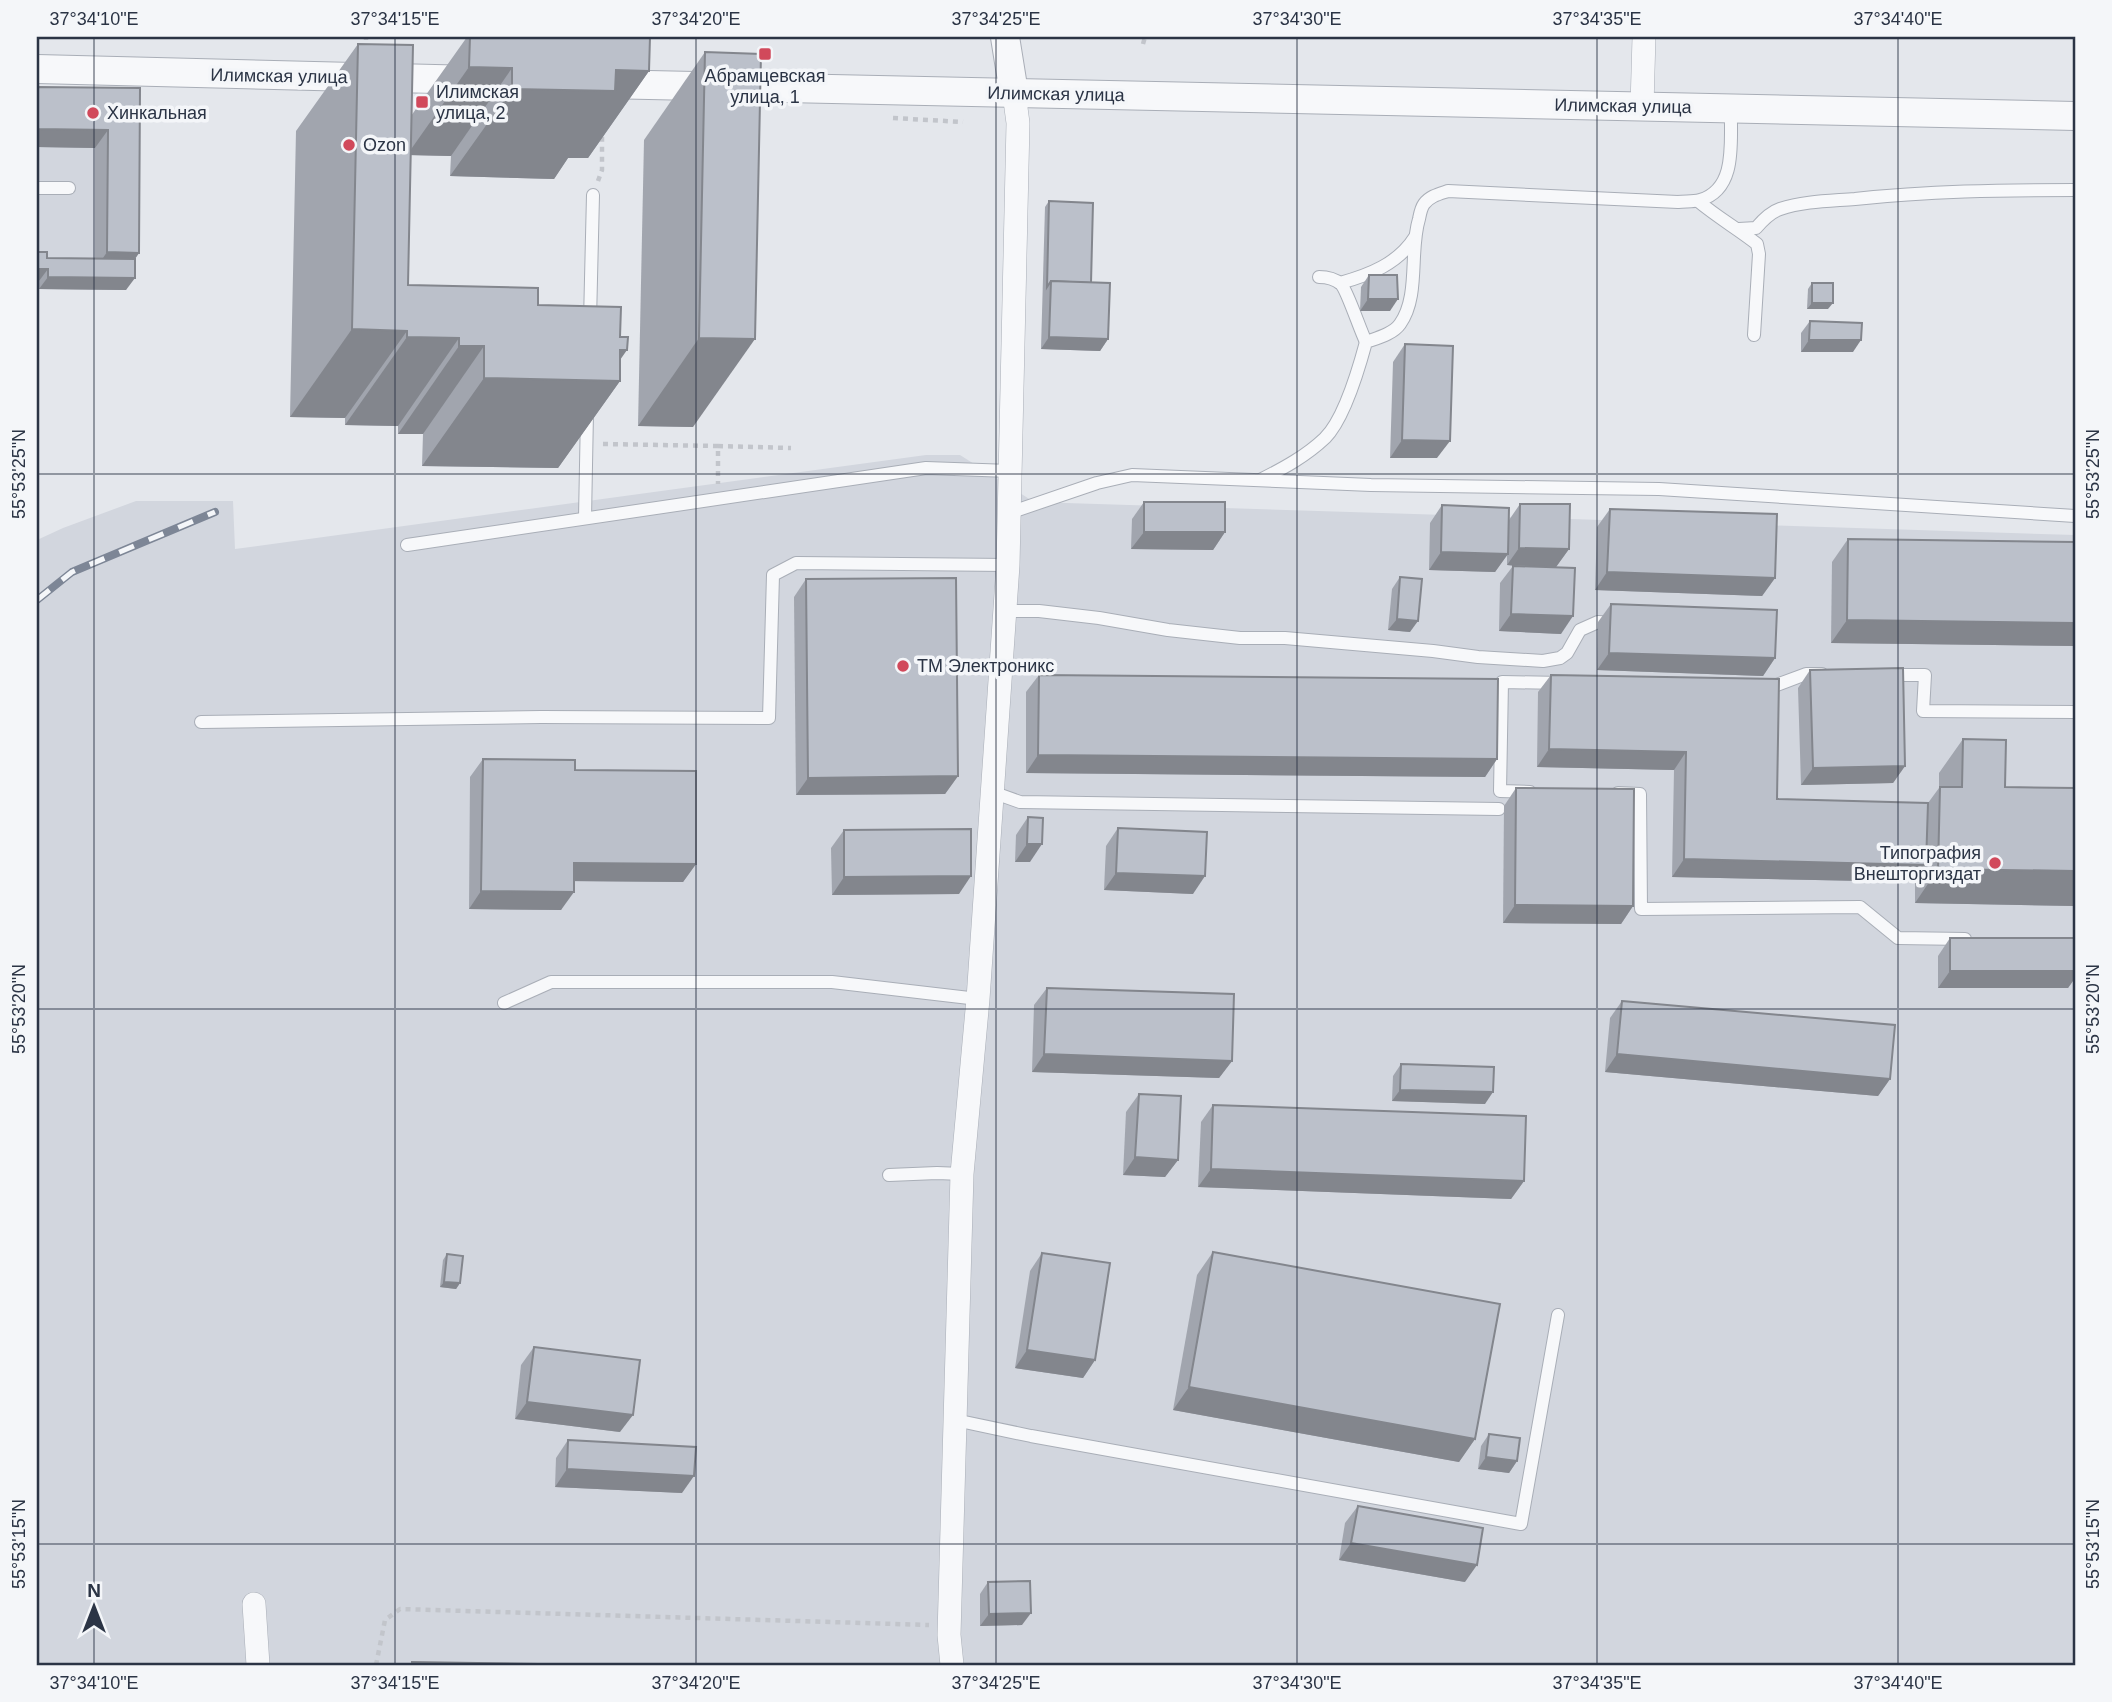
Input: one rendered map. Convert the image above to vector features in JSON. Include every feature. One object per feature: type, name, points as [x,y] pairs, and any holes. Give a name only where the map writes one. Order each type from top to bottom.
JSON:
[{"type":"street","points":[[952,1665],[949,1626],[962,1174],[978,999],[1008,565],[1018,123],[1005,37]]},
{"type":"street","points":[[1642,106],[1644,37]]},
{"type":"street","name":"Илимская улица","points":[[37,69],[504,81]]},
{"type":"street","name":"Илимская улица","points":[[573,83],[2075,116]]},
{"type":"street","points":[[254,1604],[258,1665]]},
{"type":"lane","points":[[1366,342],[1399,326],[1407,309],[1413,279],[1415,237],[1423,205],[1432,197],[1448,191],[1698,201],[1714,194],[1726,178],[1730,160],[1731,109]]},
{"type":"lane","points":[[37,188],[69,188]]},
{"type":"lane","points":[[1739,229],[1756,228],[1778,209],[1807,204],[1908,193],[2075,190]]},
{"type":"lane","points":[[589,339],[593,195]]},
{"type":"lane","points":[[1698,201],[1758,244],[1754,335]]},
{"type":"lane","points":[[1340,283],[1383,268],[1411,244],[1415,237]]},
{"type":"lane","points":[[1260,480],[1301,458],[1327,436],[1346,403],[1366,342],[1340,283],[1320,277]]},
{"type":"lane","points":[[585,518],[588,405]]},
{"type":"lane","points":[[407,545],[926,468],[1010,471]]},
{"type":"lane","points":[[1009,513],[1097,483],[1132,475],[1371,485],[1659,489],[2075,516]]},
{"type":"lane","points":[[201,722],[541,717],[769,718],[774,575],[796,563],[1008,565]]},
{"type":"lane","points":[[1005,611],[1039,611],[1240,638],[1285,638],[1433,650],[1478,657],[1543,660],[1560,658],[1567,653],[1580,630],[1598,622],[1631,623]]},
{"type":"lane","points":[[1746,686],[1774,686],[1806,674],[1832,675]]},
{"type":"lane","points":[[1872,675],[1924,675],[1923,711],[2075,712]]},
{"type":"lane","points":[[1542,792],[1500,792],[1502,682],[1570,683]]},
{"type":"lane","points":[[992,792],[1020,802],[1499,809]]},
{"type":"lane","points":[[1612,793],[1640,794],[1641,909],[1860,907],[1898,938],[1980,940]]},
{"type":"lane","points":[[504,1003],[551,982],[832,982],[978,999]]},
{"type":"lane","points":[[889,1175],[962,1174]]},
{"type":"lane","points":[[955,1420],[1521,1524],[1558,1315]]},
{"type":"path","points":[[366,37],[366,56]]},
{"type":"path","points":[[1143,44],[1145,37]]},
{"type":"path","points":[[593,195],[602,170],[602,125]]},
{"type":"path","points":[[587,443],[791,448]]},
{"type":"path","points":[[718,483],[719,446]]},
{"type":"path","points":[[376,1665],[384,1620],[400,1609],[949,1626]]},
{"type":"shaded area","points":[[37,105],[128,106],[126,290],[37,289]]},
{"type":"shaded area","points":[[926,455],[960,455],[1034,502],[2075,535],[2075,1665],[37,1665],[37,540],[136,501],[233,501],[235,549]]},
{"type":"building","points":[[470,37],[650,37],[649,71],[616,70],[615,91],[512,89],[512,68],[469,67]]},
{"type":"building","points":[[358,44],[413,45],[408,285],[538,288],[538,305],[621,307],[620,337],[628,337],[627,350],[620,350],[620,381],[484,378],[484,346],[459,346],[459,338],[407,337],[407,331],[352,329]]},
{"type":"building","points":[[705,52],[761,54],[755,339],[699,338]]},
{"type":"building","points":[[37,87],[140,88],[139,253],[107,252],[108,130],[37,129]]},
{"type":"building","points":[[1049,201],[1093,203],[1091,283],[1051,281],[1047,287]]},
{"type":"building","points":[[37,252],[47,252],[47,258],[135,259],[135,278],[48,277],[48,269],[37,269]]},
{"type":"building","points":[[1369,275],[1397,275],[1398,299],[1368,299]]},
{"type":"building","points":[[1051,281],[1110,283],[1108,339],[1049,337]]},
{"type":"building","points":[[1812,283],[1833,283],[1833,303],[1812,303]]},
{"type":"building","points":[[1810,321],[1862,323],[1861,340],[1809,340]]},
{"type":"building","points":[[1405,344],[1453,346],[1450,441],[1402,440]]},
{"type":"building","points":[[1144,502],[1225,502],[1225,532],[1144,532]]},
{"type":"building","points":[[1520,504],[1570,504],[1569,549],[1519,548]]},
{"type":"building","points":[[1442,505],[1509,508],[1508,554],[1441,552]]},
{"type":"building","points":[[1610,509],[1777,514],[1775,578],[1607,572]]},
{"type":"building","points":[[1848,539],[2075,542],[2075,623],[1847,620]]},
{"type":"building","points":[[1513,566],[1575,568],[1573,616],[1511,614]]},
{"type":"building","points":[[1400,577],[1422,579],[1418,621],[1397,619]]},
{"type":"building","points":[[956,578],[958,776],[808,778],[806,579]]},
{"type":"building","points":[[1611,604],[1777,610],[1775,658],[1609,653]]},
{"type":"building","points":[[1903,668],[1905,766],[1813,768],[1810,670]]},
{"type":"building","points":[[1039,675],[1498,679],[1497,759],[1038,755]]},
{"type":"building","points":[[1551,675],[1779,679],[1777,799],[1928,803],[1926,865],[1684,859],[1686,752],[1549,749]]},
{"type":"building","points":[[1963,739],[2006,740],[2005,787],[2075,788],[2075,871],[1938,869],[1940,787],[1962,787]]},
{"type":"building","points":[[483,759],[575,760],[575,770],[696,771],[696,864],[574,863],[574,892],[481,891]]},
{"type":"building","points":[[1516,788],[1634,789],[1633,906],[1515,905]]},
{"type":"building","points":[[1028,817],[1043,818],[1042,844],[1027,844]]},
{"type":"building","points":[[1118,828],[1207,832],[1205,876],[1116,873]]},
{"type":"building","points":[[971,829],[971,876],[844,877],[844,830]]},
{"type":"building","points":[[1950,938],[2075,938],[2075,971],[1950,971]]},
{"type":"building","points":[[1047,988],[1234,994],[1232,1061],[1044,1054]]},
{"type":"building","points":[[1622,1001],[1895,1025],[1890,1079],[1617,1054]]},
{"type":"building","points":[[1401,1064],[1494,1067],[1493,1092],[1400,1090]]},
{"type":"building","points":[[1139,1094],[1181,1096],[1178,1160],[1135,1157]]},
{"type":"building","points":[[1213,1105],[1526,1116],[1524,1181],[1211,1169]]},
{"type":"building","points":[[1213,1252],[1500,1304],[1475,1439],[1189,1387]]},
{"type":"building","points":[[1042,1253],[1110,1263],[1095,1360],[1027,1350]]},
{"type":"building","points":[[447,1254],[463,1256],[460,1283],[444,1282]]},
{"type":"building","points":[[534,1347],[640,1360],[633,1415],[527,1402]]},
{"type":"building","points":[[1489,1434],[1520,1438],[1517,1461],[1486,1457]]},
{"type":"building","points":[[568,1440],[696,1447],[694,1476],[567,1469]]},
{"type":"building","points":[[1358,1506],[1483,1528],[1477,1565],[1351,1543]]},
{"type":"building","points":[[1030,1581],[1031,1613],[989,1614],[988,1582]]},
{"type":"building","points":[[412,1662],[599,1665],[412,1665]]},
{"type":"railway","points":[[37,600],[72,572],[215,512]]},
{"type":"place","name":"Абрамцевская улица, 1","points":[[765,54]]},
{"type":"place","name":"Илимская улица, 2","points":[[422,102]]},
{"type":"place","name":"Хинкальная","points":[[93,113]]},
{"type":"place","name":"Ozon","points":[[349,145]]},
{"type":"place","name":"ТМ Электроникс","points":[[903,666]]},
{"type":"place","name":"Типография Внешторгиздат","points":[[1995,863]]}]
